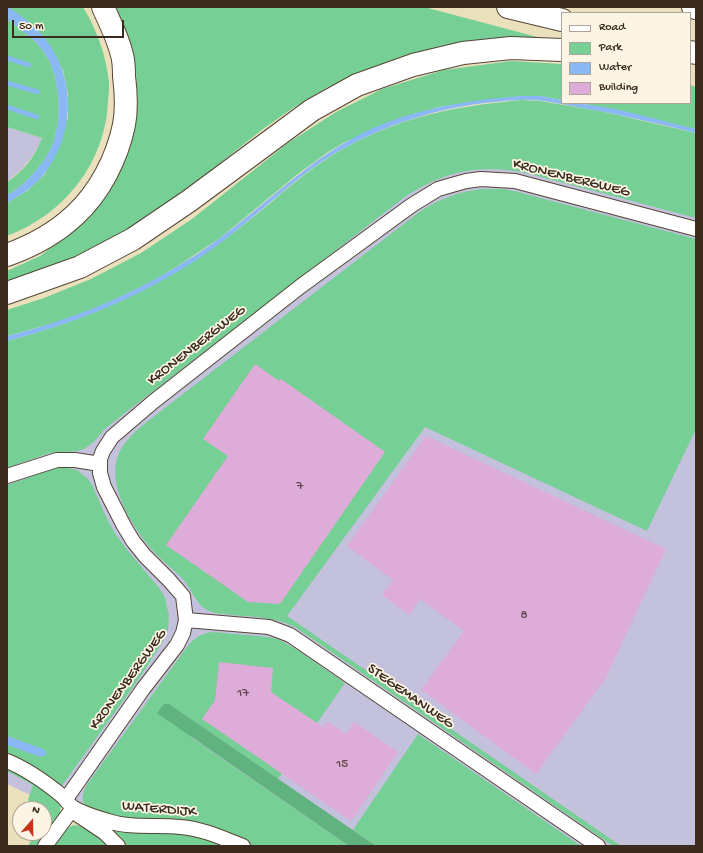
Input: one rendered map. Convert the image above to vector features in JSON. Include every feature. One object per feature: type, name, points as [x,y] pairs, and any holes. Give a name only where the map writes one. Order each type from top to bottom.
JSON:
[{"type":"highway","points":[[7,255],[39,241],[75,216],[94,195],[112,162],[124,125],[126,97],[123,56],[115,32],[103,7]]},
{"type":"highway","points":[[508,7],[561,20]]},
{"type":"highway","points":[[7,293],[80,267],[133,239],[189,201],[312,110],[357,85],[413,65],[463,53],[511,48],[561,50]]},
{"type":"street","name":"KRONENBERGWEG","points":[[70,804],[143,689],[177,645],[183,633],[186,620],[183,596],[145,556],[124,526],[102,480],[100,464],[103,451],[112,437],[153,402],[301,286],[412,205],[438,190],[466,181],[481,179],[516,181],[696,229]]},
{"type":"street","points":[[7,476],[57,460],[71,460],[100,464]]},
{"type":"street","name":"STEGEMANWEG","points":[[186,620],[269,628],[290,635],[598,846]]},
{"type":"street","name":"WATERDIJK","points":[[7,761],[25,770],[50,786],[70,804],[107,821],[135,826],[180,827],[195,829],[211,833],[243,846]]},
{"type":"street","points":[[45,846],[70,804]]},
{"type":"street","points":[[70,804],[75,813],[105,833],[118,846]]},
{"type":"shaded area","points":[[7,127],[42,138],[39,146],[31,158],[21,170],[7,182]]},
{"type":"shaded area","points":[[454,146],[696,200],[696,846],[359,846],[89,803],[43,801],[7,784],[7,447]]},
{"type":"green space","points":[[7,7],[83,7],[93,25],[106,62],[109,95],[100,144],[78,183],[64,200],[47,214],[28,226],[7,236],[7,203],[27,191],[45,174],[68,118],[68,94],[63,70],[36,27]]},
{"type":"green space","points":[[116,7],[424,7],[560,43],[366,73],[328,87],[293,108],[263,129],[180,195],[129,230],[68,260],[7,282],[7,271],[40,256],[67,235],[137,100],[136,69],[128,36]]},
{"type":"green space","points":[[7,19],[34,40],[47,57],[57,85],[59,107],[55,137],[48,154],[22,185],[7,195],[7,182],[28,163],[42,138],[7,127]]},
{"type":"green space","points":[[511,61],[561,64],[561,100],[540,96],[521,96],[438,107],[347,141],[328,152],[299,173],[220,238],[151,282],[105,304],[61,321],[7,336],[7,310],[44,298],[91,279],[141,253],[192,219],[288,143],[336,112],[382,89],[444,70]]},
{"type":"green space","points":[[691,85],[696,87],[696,129],[584,104],[691,104]]},
{"type":"green space","points":[[522,100],[540,101],[600,111],[696,133],[696,218],[530,174],[513,171],[481,169],[465,171],[436,180],[406,196],[112,423],[94,442],[84,449],[50,453],[7,468],[7,341],[65,324],[119,302],[171,275],[233,233],[316,166],[365,138],[389,127],[440,112],[493,103]]},
{"type":"green space","points":[[481,189],[503,189],[514,191],[696,239],[696,429],[647,531],[425,427],[287,616],[621,846],[613,846],[295,627],[272,619],[218,613],[204,608],[196,600],[184,580],[157,555],[146,542],[130,518],[118,491],[116,464],[120,451],[128,439],[144,424],[418,213],[448,197]]},
{"type":"green space","points":[[62,467],[77,470],[88,479],[116,535],[160,589],[165,598],[169,616],[168,630],[162,643],[138,680],[61,787],[7,757],[7,745],[41,757],[45,751],[7,736],[7,485],[55,468]]},
{"type":"green space","points":[[213,632],[278,639],[296,649],[345,683],[278,779],[169,704],[192,738],[349,846],[250,846],[231,837],[126,822],[86,807],[83,802],[83,797],[86,786],[187,647],[198,636]]},
{"type":"green space","points":[[164,704],[169,704],[376,846],[349,846],[157,713]]},
{"type":"green space","points":[[418,734],[581,846],[376,846],[353,830]]},
{"type":"green space","points":[[7,765],[20,771],[61,804],[60,815],[52,827],[52,801],[29,801],[33,785],[7,771]]},
{"type":"green space","points":[[74,825],[84,827],[110,846],[52,846],[63,830]]},
{"type":"green space","points":[[108,826],[176,830],[235,846],[127,846],[121,837]]},
{"type":"green space","points":[[31,841],[43,841],[40,846],[28,846]]},
{"type":"water","points":[[7,7],[25,19],[41,34],[54,52],[63,71],[67,92],[68,112],[64,133],[57,154],[45,173],[28,190],[7,203],[7,195],[15,191],[29,178],[48,154],[55,137],[59,107],[57,85],[47,57],[34,40],[7,19]]},
{"type":"water","points":[[521,96],[540,96],[561,100],[561,104],[595,106],[646,116],[696,129],[696,133],[652,122],[535,100],[491,102],[462,106],[405,121],[351,144],[326,159],[302,176],[212,249],[153,286],[106,308],[58,326],[7,341],[7,336],[64,319],[118,298],[171,270],[220,238],[328,153],[369,130],[387,122],[424,111],[482,100]]},
{"type":"water","points":[[7,736],[43,749],[46,752],[46,755],[41,757],[7,745]]},
{"type":"building","points":[[255,364],[279,381],[281,379],[385,452],[280,604],[248,602],[166,545],[228,456],[203,439]]},
{"type":"building","points":[[426,436],[666,549],[605,679],[536,774],[421,690],[464,631],[420,599],[409,615],[382,595],[393,580],[347,546]]},
{"type":"building","points":[[219,662],[273,668],[271,692],[323,727],[327,721],[346,734],[354,722],[398,752],[351,821],[202,719],[215,700]]},
{"type":"waterway","points":[[7,58],[29,65]]},
{"type":"waterway","points":[[7,83],[38,92]]},
{"type":"waterway","points":[[7,107],[37,117]]}]
